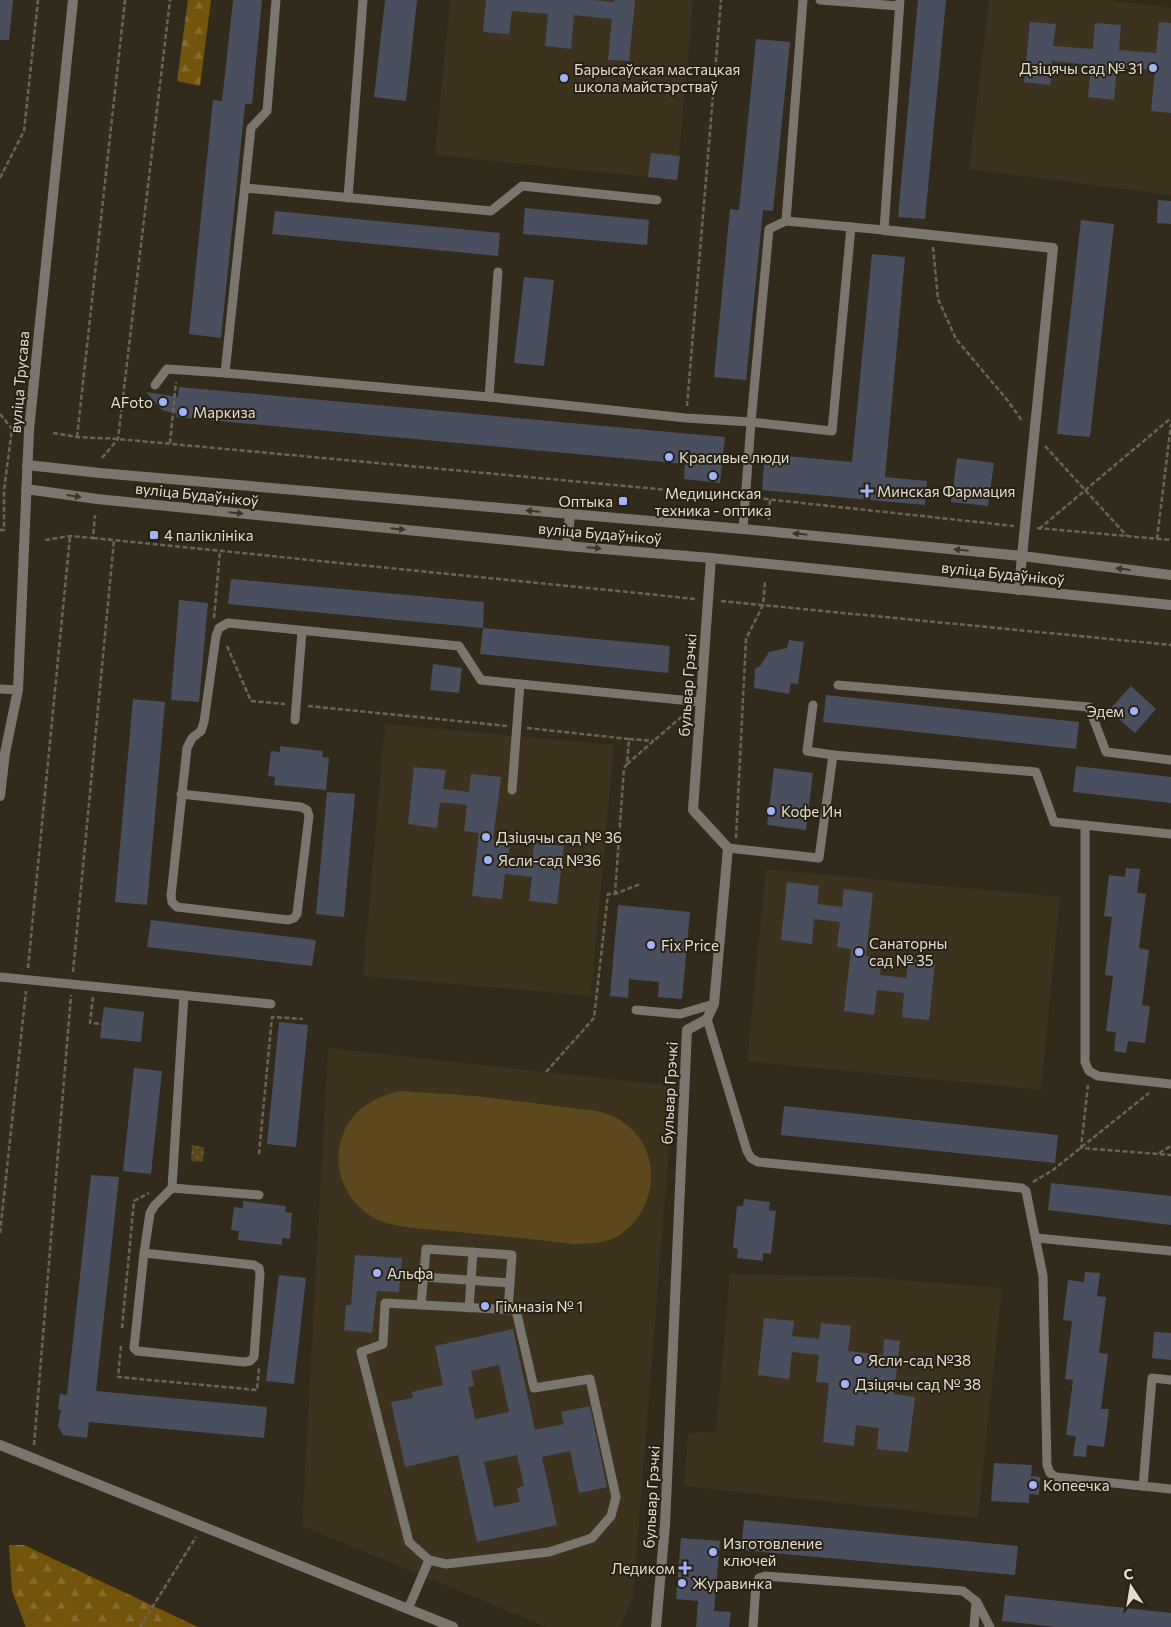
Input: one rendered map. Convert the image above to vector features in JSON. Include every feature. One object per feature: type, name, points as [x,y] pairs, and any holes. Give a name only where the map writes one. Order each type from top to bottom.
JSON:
[{"type":"street","name":"вуліца Трусава","points":[[0,796],[5,753],[18,690],[27,465],[73,0]]},
{"type":"street","points":[[884,230],[1053,248],[1019,590]]},
{"type":"street","name":"вуліца Будаўнікоў","points":[[27,465],[742,529],[1022,556],[1171,575]]},
{"type":"street","name":"вуліца Будаўнікоў","points":[[26,490],[97,499],[567,546],[711,558],[1171,605]]},
{"type":"street","points":[[567,546],[570,515]]},
{"type":"street","name":"бульвар Грэчкі","points":[[711,558],[693,810],[732,848]]},
{"type":"street","points":[[707,1019],[714,1004],[732,848]]},
{"type":"street","name":"бульвар Грэчкі","points":[[656,1627],[665,1525],[687,1030],[707,1019]]},
{"type":"street","points":[[0,1445],[454,1627]]},
{"type":"lane","points":[[225,373],[251,128],[267,111],[276,0]]},
{"type":"lane","points":[[348,198],[363,0]]},
{"type":"lane","points":[[786,221],[803,0]]},
{"type":"lane","points":[[742,529],[769,229],[786,221],[884,230],[899,3],[820,0]]},
{"type":"lane","points":[[245,188],[491,211],[522,186],[657,200]]},
{"type":"lane","points":[[156,385],[167,369],[686,418],[752,422],[832,431],[851,226]]},
{"type":"lane","points":[[489,398],[498,272]]},
{"type":"lane","points":[[182,794],[301,807],[307,810],[309,816],[297,914],[294,918],[288,920],[177,906],[172,902],[171,896],[182,794],[187,748],[192,738],[201,731],[204,722],[216,636],[219,628],[228,623],[302,632],[459,646],[481,680],[701,702]]},
{"type":"lane","points":[[295,720],[302,632]]},
{"type":"lane","points":[[512,790],[520,684]]},
{"type":"lane","points":[[838,685],[1089,707],[1106,752],[1171,760]]},
{"type":"lane","points":[[0,689],[18,690]]},
{"type":"lane","points":[[813,704],[807,751],[832,755],[1036,772],[1054,822],[1171,834]]},
{"type":"lane","points":[[732,848],[819,858],[832,755]]},
{"type":"lane","points":[[1085,825],[1085,1062],[1089,1071],[1098,1076],[1166,1084]]},
{"type":"lane","points":[[0,977],[271,1004]]},
{"type":"lane","points":[[144,1253],[254,1265],[259,1268],[254,1356],[250,1361],[244,1362],[137,1351],[134,1348],[144,1253],[150,1213],[172,1188],[184,995]]},
{"type":"lane","points":[[636,1010],[680,1014],[714,1004]]},
{"type":"lane","points":[[707,1019],[748,1151],[751,1158],[758,1162],[1022,1188],[1026,1191],[1029,1197],[1043,1276],[1048,1465],[1050,1472],[1056,1477],[1171,1489]]},
{"type":"lane","points":[[172,1188],[259,1195]]},
{"type":"lane","points":[[1036,1238],[1171,1251]]},
{"type":"lane","points":[[421,1305],[426,1248],[512,1255],[508,1310]]},
{"type":"lane","points":[[470,1308],[473,1252]]},
{"type":"lane","points":[[424,1277],[510,1283]]},
{"type":"lane","points":[[385,1304],[421,1305],[516,1310],[534,1388],[590,1379],[616,1497],[611,1516],[592,1538],[549,1552],[446,1564],[428,1560],[409,1542],[361,1352],[383,1344],[385,1304]]},
{"type":"lane","points":[[1143,1486],[1152,1378],[1171,1380]]},
{"type":"lane","points":[[408,1609],[428,1560]]},
{"type":"lane","points":[[753,1627],[756,1584],[759,1578],[765,1576],[963,1591],[977,1602],[990,1627]]},
{"type":"lane","points":[[974,1627],[977,1602]]},
{"type":"path","points":[[0,178],[24,132],[38,0]]},
{"type":"path","points":[[77,437],[125,0]]},
{"type":"path","points":[[102,458],[118,438],[170,0]]},
{"type":"path","points":[[686,418],[721,0]]},
{"type":"path","points":[[932,235],[938,299],[956,339],[1008,401],[1034,438],[1042,442],[1127,536]]},
{"type":"path","points":[[170,443],[177,379]]},
{"type":"path","points":[[0,414],[12,429],[4,490],[4,530],[0,530]]},
{"type":"path","points":[[1039,529],[1171,418]]},
{"type":"path","points":[[1157,539],[1171,424]]},
{"type":"path","points":[[52,433],[77,437],[118,438],[770,499],[1039,529],[1171,540]]},
{"type":"path","points":[[769,521],[770,499]]},
{"type":"path","points":[[93,538],[95,515]]},
{"type":"path","points":[[0,1233],[27,980],[70,536]]},
{"type":"path","points":[[45,540],[70,536],[93,538],[1171,645]]},
{"type":"path","points":[[33,1458],[72,984],[114,540]]},
{"type":"path","points":[[220,551],[213,626],[219,628],[250,700],[654,741]]},
{"type":"path","points":[[732,848],[746,638],[763,605],[765,582]]},
{"type":"path","points":[[615,894],[624,768],[687,713]]},
{"type":"path","points":[[627,764],[629,739]]},
{"type":"path","points":[[546,1072],[594,1018],[608,894],[615,894],[640,884]]},
{"type":"path","points":[[92,997],[90,1023],[102,1024]]},
{"type":"path","points":[[259,1154],[272,1016],[303,1019]]},
{"type":"path","points":[[1081,1148],[1089,1071]]},
{"type":"path","points":[[1022,1188],[1053,1170],[1166,1084]]},
{"type":"path","points":[[1157,1154],[1171,1146]]},
{"type":"path","points":[[1081,1148],[1171,1155]]},
{"type":"path","points":[[1026,1179],[1036,1180]]},
{"type":"path","points":[[122,1328],[134,1201]]},
{"type":"path","points":[[121,1338],[118,1377],[257,1390]]},
{"type":"path","points":[[140,1627],[203,1526]]},
{"type":"shaded area","name":"Барысаўская мастацкая школа майстэрстваў","points":[[450,0],[693,0],[677,180],[435,155]]},
{"type":"shaded area","points":[[989,0],[1109,0],[1171,8],[1171,195],[969,169]]},
{"type":"shaded area","name":"Ясли-сад №36","points":[[385,724],[614,745],[591,996],[363,976]]},
{"type":"shaded area","points":[[766,869],[1060,897],[1041,1090],[747,1061]]},
{"type":"shaded area","name":"Гімназія № 1","points":[[328,1048],[674,1086],[633,1597],[620,1627],[547,1627],[302,1526]]},
{"type":"shaded area","points":[[399,1091],[475,1096],[596,1111],[611,1116],[624,1123],[637,1135],[646,1149],[650,1164],[651,1181],[648,1197],[641,1212],[631,1225],[613,1239],[596,1243],[573,1244],[410,1228],[381,1221],[364,1212],[349,1194],[340,1173],[339,1151],[345,1130],[350,1121],[363,1107]]},
{"type":"shaded area","points":[[192,1145],[204,1147],[203,1162],[191,1161]]},
{"type":"shaded area","name":"Ясли-сад №38","points":[[730,1274],[865,1277],[1002,1288],[978,1518],[684,1486],[688,1433],[716,1431]]},
{"type":"green space","points":[[188,0],[211,0],[200,86],[177,81]]},
{"type":"green space","points":[[9,1545],[24,1545],[198,1627],[26,1627],[12,1591]]},
{"type":"building","points":[[0,0],[13,0],[9,40],[0,40]]},
{"type":"building","points":[[233,0],[262,0],[252,104],[245,104],[221,338],[189,334],[213,100],[222,101]]},
{"type":"building","points":[[385,0],[417,0],[406,101],[374,97]]},
{"type":"building","points":[[486,0],[593,0],[614,2],[614,0],[635,0],[629,61],[608,60],[612,19],[574,15],[571,49],[545,46],[548,14],[512,11],[509,34],[483,32]]},
{"type":"building","points":[[918,0],[946,0],[925,219],[898,217]]},
{"type":"building","name":"Дзіцячы сад № 31","points":[[1030,22],[1056,24],[1053,46],[1093,49],[1095,23],[1121,25],[1119,50],[1156,53],[1159,22],[1171,23],[1171,113],[1151,111],[1155,70],[1117,67],[1114,100],[1088,97],[1091,65],[1052,61],[1050,85],[1024,82]]},
{"type":"building","points":[[756,39],[790,42],[773,211],[763,210],[746,380],[714,377],[730,209],[739,210]]},
{"type":"building","points":[[651,153],[680,156],[677,180],[648,177]]},
{"type":"building","points":[[1158,200],[1171,201],[1171,224],[1157,223]]},
{"type":"building","points":[[525,208],[649,220],[647,245],[523,234]]},
{"type":"building","points":[[275,211],[500,233],[498,256],[272,234]]},
{"type":"building","points":[[1081,220],[1114,224],[1090,437],[1057,434]]},
{"type":"building","points":[[872,254],[905,257],[885,477],[927,481],[925,505],[762,490],[765,454],[852,462]]},
{"type":"building","points":[[524,277],[554,280],[544,366],[514,363]]},
{"type":"building","points":[[179,387],[725,437],[720,483],[684,479],[685,464],[176,417],[177,414],[162,410],[146,392],[178,397]]},
{"type":"building","points":[[957,458],[994,463],[988,506],[951,502]]},
{"type":"building","points":[[231,579],[484,602],[483,628],[228,604]]},
{"type":"building","points":[[179,600],[208,603],[199,702],[171,700]]},
{"type":"building","points":[[483,628],[670,646],[668,673],[480,654]]},
{"type":"building","points":[[789,640],[804,642],[798,684],[791,683],[789,694],[754,688],[755,669],[760,666],[769,652],[787,648]]},
{"type":"building","points":[[433,664],[462,668],[459,693],[430,690]]},
{"type":"building","points":[[1131,686],[1156,709],[1135,733],[1109,710]]},
{"type":"building","points":[[826,695],[1079,722],[1076,749],[823,722]]},
{"type":"building","points":[[133,699],[165,702],[147,905],[115,902]]},
{"type":"building","points":[[280,746],[323,751],[322,757],[329,758],[326,790],[274,785],[275,777],[268,776],[271,751],[280,752]]},
{"type":"building","points":[[1076,766],[1171,777],[1171,803],[1073,792]]},
{"type":"building","name":"Дзіцячы сад № 36","points":[[414,767],[446,770],[443,789],[469,792],[471,774],[501,777],[493,840],[510,842],[508,860],[532,862],[534,843],[564,846],[557,904],[529,901],[532,877],[505,874],[502,899],[472,896],[479,833],[464,831],[467,805],[440,802],[437,828],[408,824]]},
{"type":"building","points":[[774,768],[813,773],[806,830],[767,825]]},
{"type":"building","points":[[327,792],[355,794],[344,917],[316,914]]},
{"type":"building","points":[[1126,868],[1140,869],[1137,893],[1146,894],[1139,948],[1149,950],[1142,1005],[1150,1006],[1145,1043],[1128,1041],[1126,1053],[1114,1051],[1116,1032],[1106,1031],[1113,976],[1105,975],[1112,917],[1104,916],[1109,875],[1125,877]]},
{"type":"building","name":"Санаторны сад № 35","points":[[787,882],[819,886],[817,904],[842,907],[844,889],[873,893],[866,956],[882,958],[880,975],[906,978],[909,959],[935,962],[929,1020],[902,1017],[904,993],[877,990],[874,1015],[844,1011],[851,949],[837,947],[840,922],[814,919],[812,944],[781,940]]},
{"type":"building","name":"Fix Price","points":[[618,905],[690,912],[682,999],[658,997],[659,982],[629,979],[628,998],[610,996]]},
{"type":"building","points":[[151,920],[316,940],[312,966],[147,947]]},
{"type":"building","points":[[104,1007],[144,1012],[141,1042],[100,1038]]},
{"type":"building","points":[[279,1022],[308,1025],[296,1147],[267,1144]]},
{"type":"building","points":[[134,1068],[162,1071],[151,1174],[123,1171]]},
{"type":"building","points":[[784,1106],[1058,1135],[1055,1163],[781,1135]]},
{"type":"building","points":[[91,1175],[119,1177],[96,1391],[267,1407],[264,1438],[89,1422],[87,1438],[63,1435],[58,1426],[61,1410],[58,1409],[60,1394],[67,1395]]},
{"type":"building","points":[[1051,1183],[1171,1196],[1171,1225],[1048,1210]]},
{"type":"building","points":[[744,1199],[770,1202],[769,1210],[776,1211],[771,1254],[763,1253],[763,1261],[737,1258],[738,1249],[733,1248],[737,1206],[743,1206]]},
{"type":"building","points":[[243,1201],[286,1206],[285,1212],[292,1213],[290,1239],[282,1238],[282,1245],[238,1240],[239,1231],[231,1230],[234,1207],[243,1208]]},
{"type":"building","points":[[355,1255],[402,1258],[399,1292],[377,1291],[372,1333],[344,1330],[346,1305],[351,1305]]},
{"type":"building","points":[[1085,1272],[1100,1273],[1097,1296],[1106,1297],[1099,1353],[1108,1354],[1101,1409],[1109,1409],[1104,1447],[1087,1445],[1086,1457],[1073,1456],[1076,1436],[1066,1435],[1073,1380],[1065,1379],[1072,1321],[1063,1320],[1068,1280],[1084,1282]]},
{"type":"building","points":[[279,1275],[306,1278],[294,1384],[266,1381]]},
{"type":"building","name":"Дзіцячы сад № 38","points":[[764,1318],[794,1321],[792,1336],[819,1339],[821,1323],[851,1326],[848,1351],[883,1355],[884,1339],[900,1341],[894,1394],[915,1397],[908,1452],[877,1449],[879,1428],[856,1425],[854,1446],[823,1442],[829,1383],[816,1382],[819,1355],[792,1352],[789,1379],[758,1375]]},
{"type":"building","points":[[513,1329],[535,1430],[564,1424],[561,1412],[590,1406],[607,1487],[579,1493],[570,1451],[542,1457],[557,1525],[477,1542],[458,1455],[405,1467],[391,1402],[413,1398],[412,1392],[443,1385],[435,1346]],"holes":[[[499,1365],[509,1412],[475,1419],[468,1387],[474,1386],[471,1371]],[[517,1455],[524,1486],[517,1488],[520,1502],[494,1507],[484,1462]]]},
{"type":"building","points":[[1154,1332],[1171,1333],[1171,1360],[1152,1358]]},
{"type":"building","points":[[994,1463],[1032,1465],[1031,1476],[1040,1477],[1039,1495],[1029,1494],[1029,1503],[991,1501]]},
{"type":"building","points":[[744,1520],[1018,1546],[1015,1575],[741,1550]]},
{"type":"building","points":[[681,1538],[720,1541],[714,1611],[731,1612],[729,1627],[696,1627],[698,1601],[676,1599]]},
{"type":"building","points":[[1005,1595],[1171,1613],[1171,1627],[1056,1627],[1002,1621]]},
{"type":"place","name":"Дзіцячы сад № 31","points":[[1153,68]]},
{"type":"place","name":"Барысаўская мастацкая школа майстэрстваў","points":[[564,78]]},
{"type":"place","name":"AFoto","points":[[163,402]]},
{"type":"place","name":"Маркиза","points":[[183,412]]},
{"type":"place","name":"Красивые люди","points":[[669,457]]},
{"type":"place","name":"Медицинская техника - оптика","points":[[713,476]]},
{"type":"place","name":"Минская Фармация","points":[[867,491]]},
{"type":"place","name":"Оптыка","points":[[623,501]]},
{"type":"place","name":"4 паліклініка","points":[[154,535]]},
{"type":"place","name":"Эдем","points":[[1134,711]]},
{"type":"place","name":"Кофе Ин","points":[[771,811]]},
{"type":"place","name":"Дзіцячы сад № 36","points":[[486,837]]},
{"type":"place","name":"Ясли-сад №36","points":[[488,860]]},
{"type":"place","name":"Fix Price","points":[[651,945]]},
{"type":"place","name":"Санаторны сад № 35","points":[[859,952]]},
{"type":"place","name":"Альфа","points":[[377,1273]]},
{"type":"place","name":"Гімназія № 1","points":[[485,1306]]},
{"type":"place","name":"Ясли-сад №38","points":[[858,1360]]},
{"type":"place","name":"Дзіцячы сад № 38","points":[[845,1384]]},
{"type":"place","name":"Копеечка","points":[[1033,1485]]},
{"type":"place","name":"Изготовление ключей","points":[[713,1552]]},
{"type":"place","name":"Ледиком","points":[[685,1568]]},
{"type":"place","name":"Журавинка","points":[[682,1583]]}]
